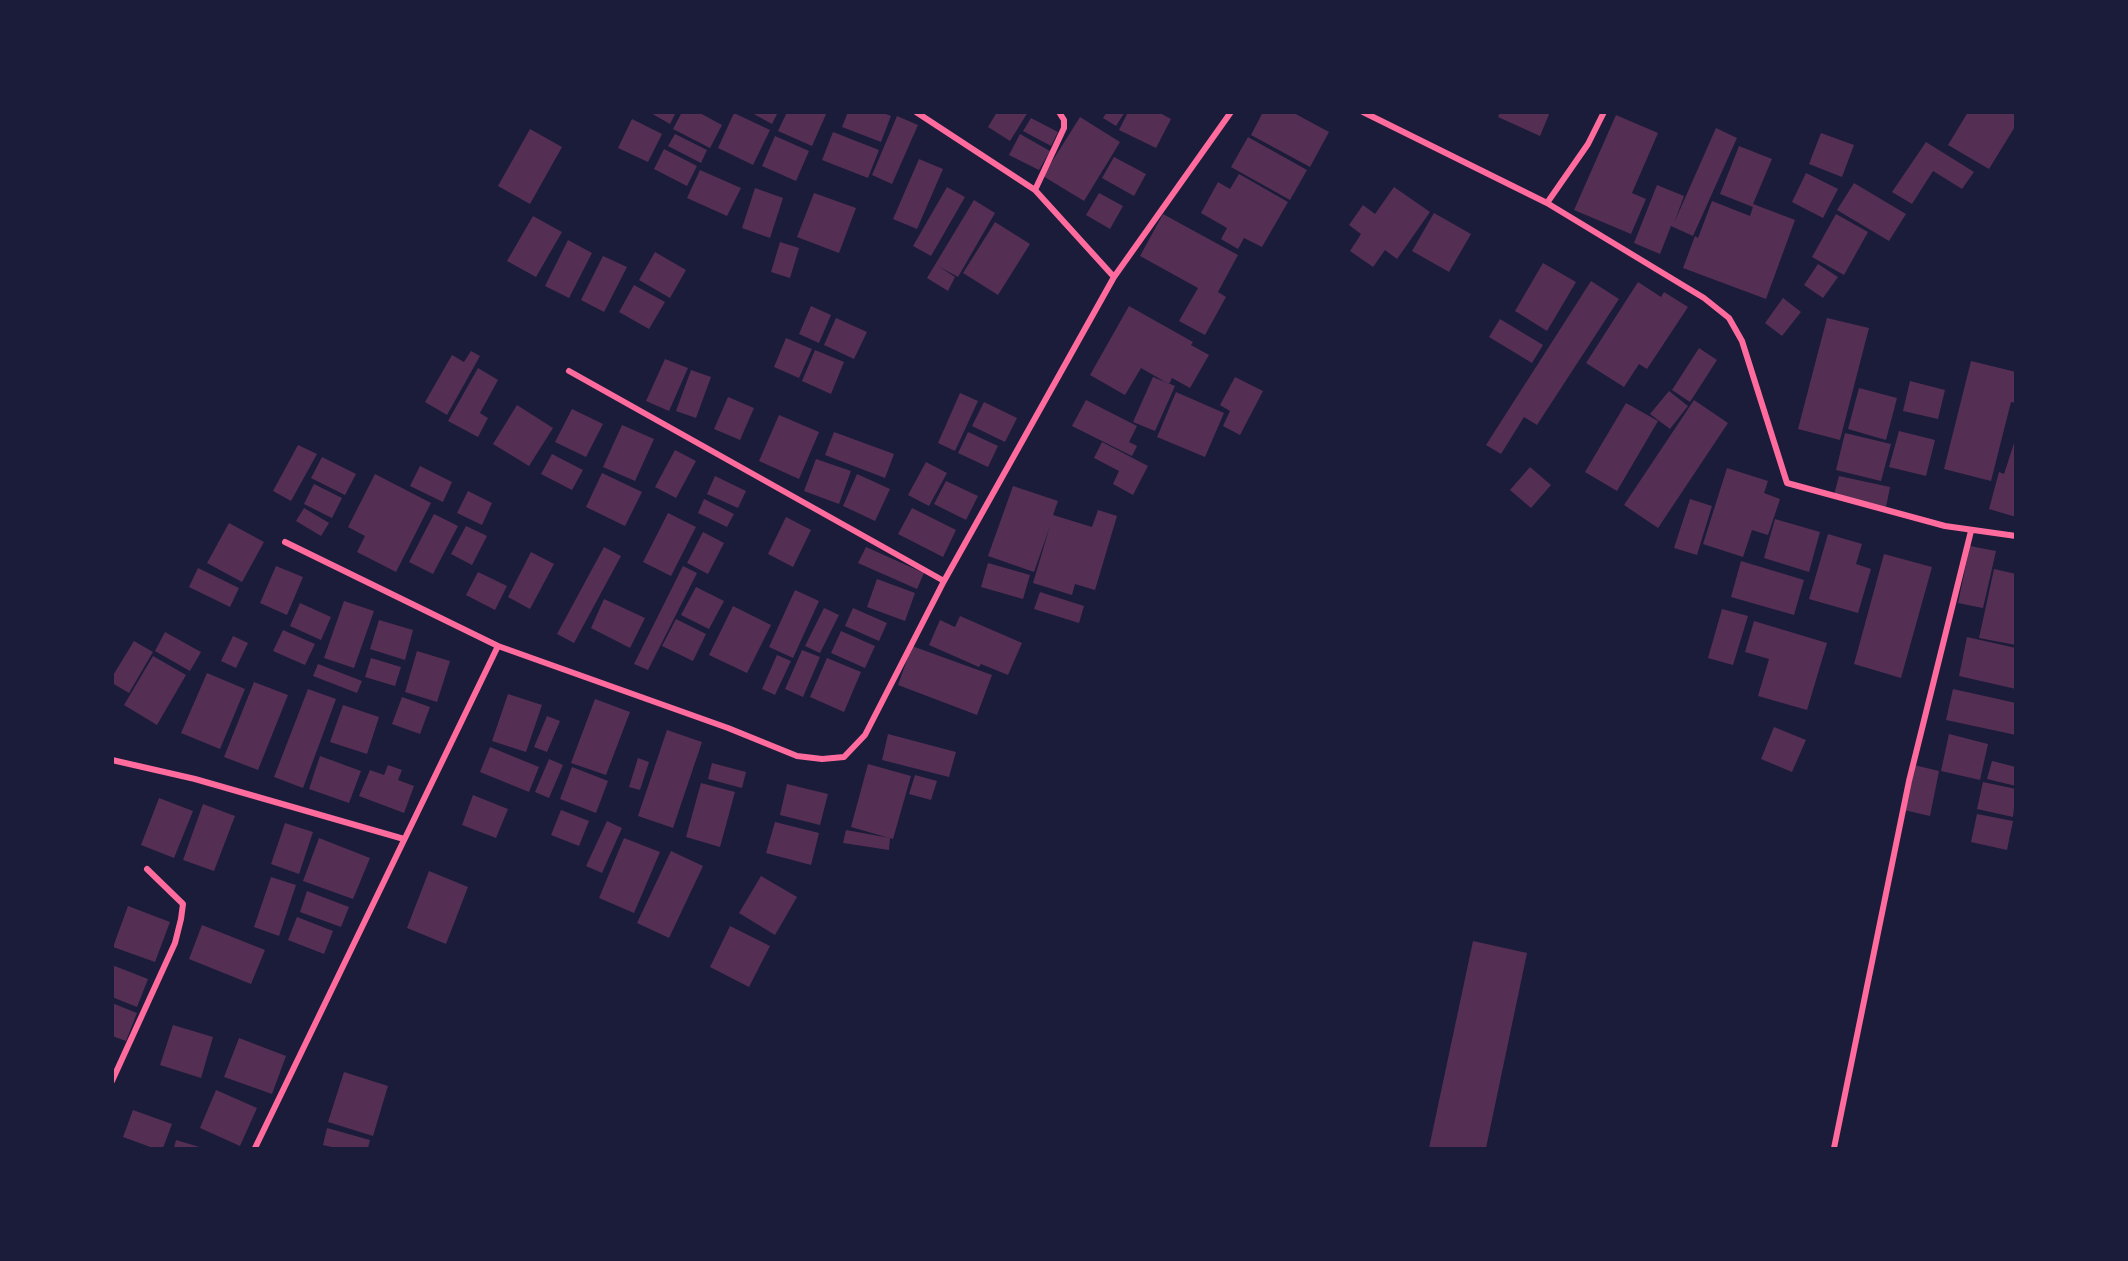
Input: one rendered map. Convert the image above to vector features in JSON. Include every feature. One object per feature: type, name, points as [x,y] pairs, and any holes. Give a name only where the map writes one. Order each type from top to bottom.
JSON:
[{"type":"street","points":[[916,112],[1035,190],[1114,277]]},
{"type":"street","points":[[1035,190],[1064,128],[1064,120],[1059,112]]},
{"type":"street","points":[[285,542],[498,646],[728,728],[797,756],[822,759],[844,757],[865,735],[944,581],[1114,277],[1231,112]]},
{"type":"street","points":[[1364,112],[1547,203],[1704,298],[1729,318],[1743,341],[1787,483],[1945,526],[2016,536]]},
{"type":"street","points":[[1547,203],[1588,144],[1604,112]]},
{"type":"street","points":[[569,371],[944,581]]},
{"type":"street","points":[[1834,1149],[1909,781],[1971,531]]},
{"type":"street","points":[[255,1149],[498,646]]},
{"type":"street","points":[[112,760],[195,779],[404,839]]},
{"type":"street","points":[[112,1081],[175,943],[181,919],[183,904],[147,869]]},
{"type":"building","points":[[649,112],[676,112],[670,124]]},
{"type":"building","points":[[682,112],[698,112],[722,125],[710,148],[673,129]]},
{"type":"building","points":[[750,112],[778,112],[772,124]]},
{"type":"building","points":[[787,112],[827,112],[812,146],[778,131]]},
{"type":"building","points":[[848,112],[881,112],[891,116],[881,142],[842,127]]},
{"type":"building","points":[[997,112],[1028,112],[1010,141],[988,127]]},
{"type":"building","points":[[1107,112],[1125,112],[1116,126],[1103,118]]},
{"type":"building","points":[[1128,112],[1158,112],[1171,119],[1156,148],[1119,130]]},
{"type":"building","points":[[1263,112],[1292,112],[1329,132],[1310,167],[1251,135]]},
{"type":"building","points":[[1500,112],[1550,112],[1540,136],[1498,117]]},
{"type":"building","points":[[1968,112],[2016,112],[2016,125],[1989,169],[1948,145]]},
{"type":"building","points":[[734,113],[770,130],[753,165],[718,148]]},
{"type":"building","points":[[1616,115],[1658,133],[1632,193],[1646,199],[1631,234],[1574,210]]},
{"type":"building","points":[[897,116],[918,125],[892,184],[872,175]]},
{"type":"building","points":[[1080,117],[1120,142],[1084,201],[1043,176]]},
{"type":"building","points":[[1031,118],[1058,132],[1051,146],[1023,131]]},
{"type":"building","points":[[632,119],[662,134],[648,162],[618,148]]},
{"type":"building","points":[[1716,128],[1737,138],[1693,236],[1671,226],[1660,254],[1634,243],[1657,185],[1684,196],[1674,223]]},
{"type":"building","points":[[530,129],[562,147],[530,204],[498,186]]},
{"type":"building","points":[[833,132],[879,150],[868,178],[822,160]]},
{"type":"building","points":[[1821,133],[1854,145],[1842,177],[1809,164]]},
{"type":"building","points":[[675,134],[707,150],[701,163],[668,146]]},
{"type":"building","points":[[1020,134],[1050,151],[1039,170],[1009,155]]},
{"type":"building","points":[[775,136],[809,151],[796,181],[762,166]]},
{"type":"building","points":[[1248,137],[1307,170],[1290,200],[1231,167]]},
{"type":"building","points":[[1926,142],[1974,172],[1962,189],[1933,171],[1912,204],[1892,192]]},
{"type":"building","points":[[1739,146],[1772,159],[1753,204],[1795,220],[1766,299],[1683,268],[1695,236],[1698,238],[1712,201],[1750,216],[1753,207],[1720,194]]},
{"type":"building","points":[[664,149],[697,166],[687,186],[654,169]]},
{"type":"building","points":[[1114,157],[1146,174],[1134,196],[1102,178]]},
{"type":"building","points":[[919,159],[943,169],[917,229],[893,219]]},
{"type":"building","points":[[700,170],[741,188],[727,216],[687,198]]},
{"type":"building","points":[[1806,173],[1838,189],[1823,218],[1792,202]]},
{"type":"building","points":[[1239,174],[1288,202],[1262,247],[1244,238],[1238,249],[1221,239],[1227,228],[1201,213],[1218,182],[1230,189]]},
{"type":"building","points":[[1854,183],[1906,214],[1889,241],[1837,210]]},
{"type":"building","points":[[947,187],[965,197],[931,256],[913,246]]},
{"type":"building","points":[[1394,187],[1430,212],[1397,259],[1385,250],[1373,267],[1350,251],[1361,234],[1349,225],[1363,205],[1375,214]]},
{"type":"building","points":[[755,188],[783,198],[770,238],[742,228]]},
{"type":"building","points":[[814,193],[856,208],[839,253],[797,237]]},
{"type":"building","points":[[1099,193],[1123,206],[1110,229],[1086,215]]},
{"type":"building","points":[[974,200],[995,213],[958,277],[938,266],[955,277],[948,291],[927,278]]},
{"type":"building","points":[[1434,213],[1471,234],[1449,272],[1412,251]]},
{"type":"building","points":[[1163,214],[1238,255],[1218,292],[1226,297],[1205,335],[1179,321],[1198,288],[1140,256]]},
{"type":"building","points":[[1836,214],[1868,232],[1844,275],[1812,257]]},
{"type":"building","points":[[533,216],[562,232],[536,277],[507,261]]},
{"type":"building","points":[[995,222],[1030,244],[998,295],[963,273]]},
{"type":"building","points":[[568,240],[592,253],[569,298],[545,286]]},
{"type":"building","points":[[780,242],[799,248],[790,278],[771,272]]},
{"type":"building","points":[[655,252],[686,270],[670,298],[639,280]]},
{"type":"building","points":[[603,256],[627,267],[604,312],[581,300]]},
{"type":"building","points":[[1543,263],[1576,282],[1547,331],[1515,311]]},
{"type":"building","points":[[1818,264],[1838,277],[1823,298],[1804,285]]},
{"type":"building","points":[[1591,281],[1619,299],[1537,425],[1524,417],[1501,454],[1486,445]]},
{"type":"building","points":[[1638,282],[1661,297],[1664,292],[1688,307],[1647,369],[1639,364],[1624,387],[1586,363]]},
{"type":"building","points":[[634,285],[665,302],[649,329],[619,312]]},
{"type":"building","points":[[1783,298],[1801,312],[1782,336],[1765,323]]},
{"type":"building","points":[[811,306],[831,315],[819,343],[799,334]]},
{"type":"building","points":[[1129,306],[1193,342],[1191,345],[1209,355],[1190,388],[1172,378],[1169,384],[1141,368],[1125,395],[1090,375]]},
{"type":"building","points":[[836,318],[867,332],[854,359],[824,345]]},
{"type":"building","points":[[1827,318],[1869,328],[1840,440],[1798,429]]},
{"type":"building","points":[[1500,319],[1543,345],[1532,363],[1489,337]]},
{"type":"building","points":[[786,338],[812,349],[799,378],[774,367]]},
{"type":"building","points":[[1699,348],[1717,360],[1690,402],[1672,390]]},
{"type":"building","points":[[815,350],[844,362],[831,394],[802,381]]},
{"type":"building","points":[[471,351],[480,356],[447,415],[425,402],[452,355],[464,362]]},
{"type":"building","points":[[665,359],[688,368],[669,411],[646,401]]},
{"type":"building","points":[[1971,361],[2016,372],[2016,403],[2011,402],[1991,481],[1944,469]]},
{"type":"building","points":[[478,368],[498,380],[480,413],[488,418],[478,437],[448,421]]},
{"type":"building","points":[[691,370],[711,377],[696,418],[676,411]]},
{"type":"building","points":[[1153,377],[1175,386],[1155,431],[1133,422]]},
{"type":"building","points":[[1235,377],[1263,391],[1240,435],[1223,426],[1230,411],[1220,405]]},
{"type":"building","points":[[1910,381],[1945,390],[1938,419],[1903,411]]},
{"type":"building","points":[[1859,388],[1897,398],[1886,440],[1848,429]]},
{"type":"building","points":[[1669,391],[1688,406],[1670,429],[1650,414]]},
{"type":"building","points":[[1176,392],[1224,413],[1205,457],[1157,437]]},
{"type":"building","points":[[960,393],[978,401],[955,451],[938,443]]},
{"type":"building","points":[[728,397],[754,408],[740,440],[714,429]]},
{"type":"building","points":[[1086,400],[1137,426],[1129,442],[1137,446],[1132,456],[1072,426]]},
{"type":"building","points":[[1694,400],[1728,423],[1658,528],[1624,505]]},
{"type":"building","points":[[984,402],[1017,418],[1005,442],[972,426]]},
{"type":"building","points":[[1626,403],[1658,421],[1617,491],[1585,472]]},
{"type":"building","points":[[517,405],[553,428],[529,466],[493,444]]},
{"type":"building","points":[[572,409],[603,424],[586,457],[555,442]]},
{"type":"building","points":[[779,415],[819,432],[799,479],[759,461]]},
{"type":"building","points":[[622,425],[654,439],[635,481],[603,467]]},
{"type":"building","points":[[1899,431],[1935,440],[1926,476],[1889,467]]},
{"type":"building","points":[[834,432],[894,454],[885,478],[825,455]]},
{"type":"building","points":[[968,432],[998,446],[988,467],[958,453]]},
{"type":"building","points":[[1845,433],[1891,444],[1881,481],[1836,470]]},
{"type":"building","points":[[2016,437],[2016,517],[1989,509],[1999,472],[2004,474]]},
{"type":"building","points":[[1102,442],[1148,466],[1133,495],[1113,484],[1119,471],[1094,458]]},
{"type":"building","points":[[298,445],[317,454],[291,501],[273,491]]},
{"type":"building","points":[[675,450],[696,461],[676,498],[655,487]]},
{"type":"building","points":[[552,454],[583,470],[572,490],[541,474]]},
{"type":"building","points":[[322,457],[356,474],[345,495],[311,478]]},
{"type":"building","points":[[816,459],[851,471],[839,504],[804,491]]},
{"type":"building","points":[[926,462],[947,473],[929,506],[908,495]]},
{"type":"building","points":[[420,466],[452,482],[443,502],[410,486]]},
{"type":"building","points":[[1530,467],[1551,485],[1531,508],[1510,490]]},
{"type":"building","points":[[1727,468],[1768,481],[1764,493],[1780,499],[1768,535],[1752,530],[1743,557],[1703,544]]},
{"type":"building","points":[[602,473],[642,492],[625,526],[586,507]]},
{"type":"building","points":[[375,474],[431,503],[396,572],[357,552],[365,536],[348,527]]},
{"type":"building","points":[[857,474],[890,489],[875,521],[843,506]]},
{"type":"building","points":[[715,476],[746,491],[738,508],[707,494]]},
{"type":"building","points":[[1839,476],[1890,487],[1886,507],[1834,495]]},
{"type":"building","points":[[946,481],[978,496],[966,520],[934,504]]},
{"type":"building","points":[[314,484],[342,498],[332,518],[304,504]]},
{"type":"building","points":[[1013,486],[1058,501],[1053,515],[1092,527],[1098,510],[1117,516],[1095,590],[1075,584],[1072,595],[1033,583],[1050,526],[1034,572],[988,556]]},
{"type":"building","points":[[468,491],[492,503],[482,525],[457,513]]},
{"type":"building","points":[[704,499],[734,514],[727,527],[698,513]]},
{"type":"building","points":[[1690,499],[1712,506],[1697,555],[1674,548]]},
{"type":"building","points":[[304,508],[329,523],[321,536],[296,521]]},
{"type":"building","points":[[912,508],[956,530],[943,557],[898,534]]},
{"type":"building","points":[[668,513],[696,527],[671,576],[643,562]]},
{"type":"building","points":[[434,514],[458,526],[433,574],[409,562]]},
{"type":"building","points":[[786,517],[811,530],[793,567],[768,554]]},
{"type":"building","points":[[1775,519],[1820,532],[1809,572],[1764,558]]},
{"type":"building","points":[[229,523],[264,542],[242,582],[207,563]]},
{"type":"building","points":[[466,526],[487,536],[472,565],[451,554]]},
{"type":"building","points":[[703,532],[724,543],[708,574],[687,563]]},
{"type":"building","points":[[1828,534],[1862,544],[1856,564],[1871,569],[1858,613],[1809,599]]},
{"type":"building","points":[[1970,546],[1996,551],[1983,608],[1958,603]]},
{"type":"building","points":[[604,547],[621,556],[574,643],[557,634]]},
{"type":"building","points":[[866,547],[924,573],[917,589],[858,563]]},
{"type":"building","points":[[531,552],[554,564],[530,609],[508,597]]},
{"type":"building","points":[[1884,554],[1932,567],[1901,678],[1854,664]]},
{"type":"building","points":[[1741,561],[1804,580],[1794,615],[1731,597]]},
{"type":"building","points":[[988,563],[1030,575],[1023,599],[981,587]]},
{"type":"building","points":[[276,566],[303,577],[287,615],[260,603]]},
{"type":"building","points":[[683,566],[697,573],[648,670],[634,664]]},
{"type":"building","points":[[198,568],[239,588],[230,607],[189,587]]},
{"type":"building","points":[[1994,569],[2016,574],[2016,645],[1979,638]]},
{"type":"building","points":[[478,572],[507,586],[495,610],[466,595]]},
{"type":"building","points":[[877,579],[915,593],[905,621],[867,607]]},
{"type":"building","points":[[696,587],[724,601],[709,629],[681,615]]},
{"type":"building","points":[[795,590],[819,601],[793,658],[769,647]]},
{"type":"building","points":[[1040,592],[1084,606],[1079,623],[1034,609]]},
{"type":"building","points":[[604,599],[645,618],[630,648],[591,628]]},
{"type":"building","points":[[344,601],[374,611],[354,668],[324,658]]},
{"type":"building","points":[[300,603],[331,617],[321,640],[290,626]]},
{"type":"building","points":[[733,606],[771,625],[747,673],[709,655]]},
{"type":"building","points":[[824,608],[839,615],[820,653],[805,646]]},
{"type":"building","points":[[853,608],[887,623],[879,641],[845,626]]},
{"type":"building","points":[[1722,609],[1748,616],[1733,665],[1708,658]]},
{"type":"building","points":[[960,616],[1022,643],[1008,675],[981,664],[979,667],[929,645],[940,620],[955,627]]},
{"type":"building","points":[[676,619],[706,634],[693,661],[662,646]]},
{"type":"building","points":[[379,620],[413,630],[405,660],[370,649]]},
{"type":"building","points":[[1754,621],[1827,643],[1807,710],[1758,696],[1769,659],[1745,652]]},
{"type":"building","points":[[283,630],[315,644],[305,665],[273,651]]},
{"type":"building","points":[[841,631],[875,646],[865,668],[831,653]]},
{"type":"building","points":[[165,632],[201,652],[190,671],[155,651]]},
{"type":"building","points":[[233,636],[248,643],[236,668],[221,661]]},
{"type":"building","points":[[1967,637],[2016,648],[2016,689],[1959,676]]},
{"type":"building","points":[[134,641],[153,652],[129,693],[112,683],[112,677]]},
{"type":"building","points":[[912,646],[992,675],[977,715],[898,685]]},
{"type":"building","points":[[802,650],[820,657],[803,697],[785,689]]},
{"type":"building","points":[[417,651],[450,661],[437,702],[405,692]]},
{"type":"building","points":[[777,655],[791,661],[775,695],[762,689]]},
{"type":"building","points":[[153,656],[186,675],[157,725],[124,705]]},
{"type":"building","points":[[371,658],[401,667],[395,686],[365,677]]},
{"type":"building","points":[[827,658],[861,672],[844,712],[810,697]]},
{"type":"building","points":[[318,664],[362,681],[357,693],[313,676]]},
{"type":"building","points":[[207,673],[245,689],[220,749],[181,733]]},
{"type":"building","points":[[254,682],[288,695],[258,770],[224,757]]},
{"type":"building","points":[[308,689],[336,699],[303,788],[274,777]]},
{"type":"building","points":[[1953,689],[2016,703],[2016,735],[1946,720]]},
{"type":"building","points":[[508,694],[542,705],[526,752],[492,741]]},
{"type":"building","points":[[402,697],[430,707],[420,734],[392,724]]},
{"type":"building","points":[[595,699],[630,712],[606,775],[571,763]]},
{"type":"building","points":[[343,705],[379,717],[367,754],[330,742]]},
{"type":"building","points":[[547,716],[560,721],[547,752],[534,747]]},
{"type":"building","points":[[1774,727],[1806,740],[1792,772],[1761,759]]},
{"type":"building","points":[[667,730],[702,742],[673,828],[638,816]]},
{"type":"building","points":[[888,734],[956,752],[949,777],[882,760]]},
{"type":"building","points":[[1949,734],[1988,744],[1980,780],[1941,771]]},
{"type":"building","points":[[490,747],[539,767],[529,792],[480,772]]},
{"type":"building","points":[[320,756],[361,771],[349,803],[309,789]]},
{"type":"building","points":[[638,758],[649,762],[640,790],[629,787]]},
{"type":"building","points":[[549,759],[563,765],[549,798],[535,792]]},
{"type":"building","points":[[1992,761],[2016,767],[2016,786],[1987,779]]},
{"type":"building","points":[[712,763],[746,772],[742,788],[708,779]]},
{"type":"building","points":[[868,764],[911,776],[893,839],[851,827]]},
{"type":"building","points":[[388,765],[402,770],[398,780],[414,786],[404,813],[359,796],[370,770],[384,775]]},
{"type":"building","points":[[1914,765],[1939,771],[1930,816],[1904,810]]},
{"type":"building","points":[[572,767],[608,781],[596,813],[560,799]]},
{"type":"building","points":[[915,775],[937,781],[931,800],[909,794]]},
{"type":"building","points":[[1983,782],[2016,789],[2013,817],[1977,809]]},
{"type":"building","points":[[701,783],[735,792],[720,847],[686,837]]},
{"type":"building","points":[[787,784],[828,794],[820,825],[780,815]]},
{"type":"building","points":[[473,795],[508,809],[496,838],[462,825]]},
{"type":"building","points":[[159,798],[193,811],[174,858],[141,845]]},
{"type":"building","points":[[203,804],[235,816],[214,871],[183,860]]},
{"type":"building","points":[[561,810],[589,821],[579,846],[551,835]]},
{"type":"building","points":[[1977,814],[2013,821],[2007,850],[1971,842]]},
{"type":"building","points":[[607,821],[622,828],[602,873],[586,866]]},
{"type":"building","points":[[775,822],[819,833],[811,865],[766,853]]},
{"type":"building","points":[[285,823],[313,832],[299,874],[271,864]]},
{"type":"building","points":[[846,830],[890,838],[889,850],[843,843]]},
{"type":"building","points":[[319,838],[370,858],[353,899],[303,881]]},
{"type":"building","points":[[624,838],[660,852],[634,913],[599,898]]},
{"type":"building","points":[[671,851],[703,866],[669,938],[637,923]]},
{"type":"building","points":[[429,871],[468,887],[446,944],[407,928]]},
{"type":"building","points":[[761,876],[797,897],[775,935],[739,913]]},
{"type":"building","points":[[271,877],[296,885],[279,936],[254,927]]},
{"type":"building","points":[[307,891],[349,907],[341,927],[300,912]]},
{"type":"building","points":[[128,906],[170,922],[155,962],[113,947]]},
{"type":"building","points":[[297,917],[333,931],[324,954],[288,940]]},
{"type":"building","points":[[202,925],[265,950],[251,984],[189,959]]},
{"type":"building","points":[[730,926],[770,946],[749,987],[710,967]]},
{"type":"building","points":[[1473,941],[1527,953],[1486,1148],[1429,1148]]},
{"type":"building","points":[[112,965],[148,979],[137,1007],[112,997]]},
{"type":"building","points":[[112,1003],[137,1013],[126,1041],[112,1036]]},
{"type":"building","points":[[173,1025],[213,1037],[201,1078],[160,1065]]},
{"type":"building","points":[[239,1038],[286,1056],[272,1094],[224,1077]]},
{"type":"building","points":[[344,1072],[388,1086],[373,1136],[328,1122]]},
{"type":"building","points":[[216,1090],[257,1108],[240,1146],[200,1128]]},
{"type":"building","points":[[133,1110],[172,1124],[163,1148],[153,1148],[123,1137]]},
{"type":"building","points":[[327,1128],[370,1140],[368,1148],[336,1148],[323,1145]]},
{"type":"building","points":[[176,1140],[203,1148],[174,1148]]}]
